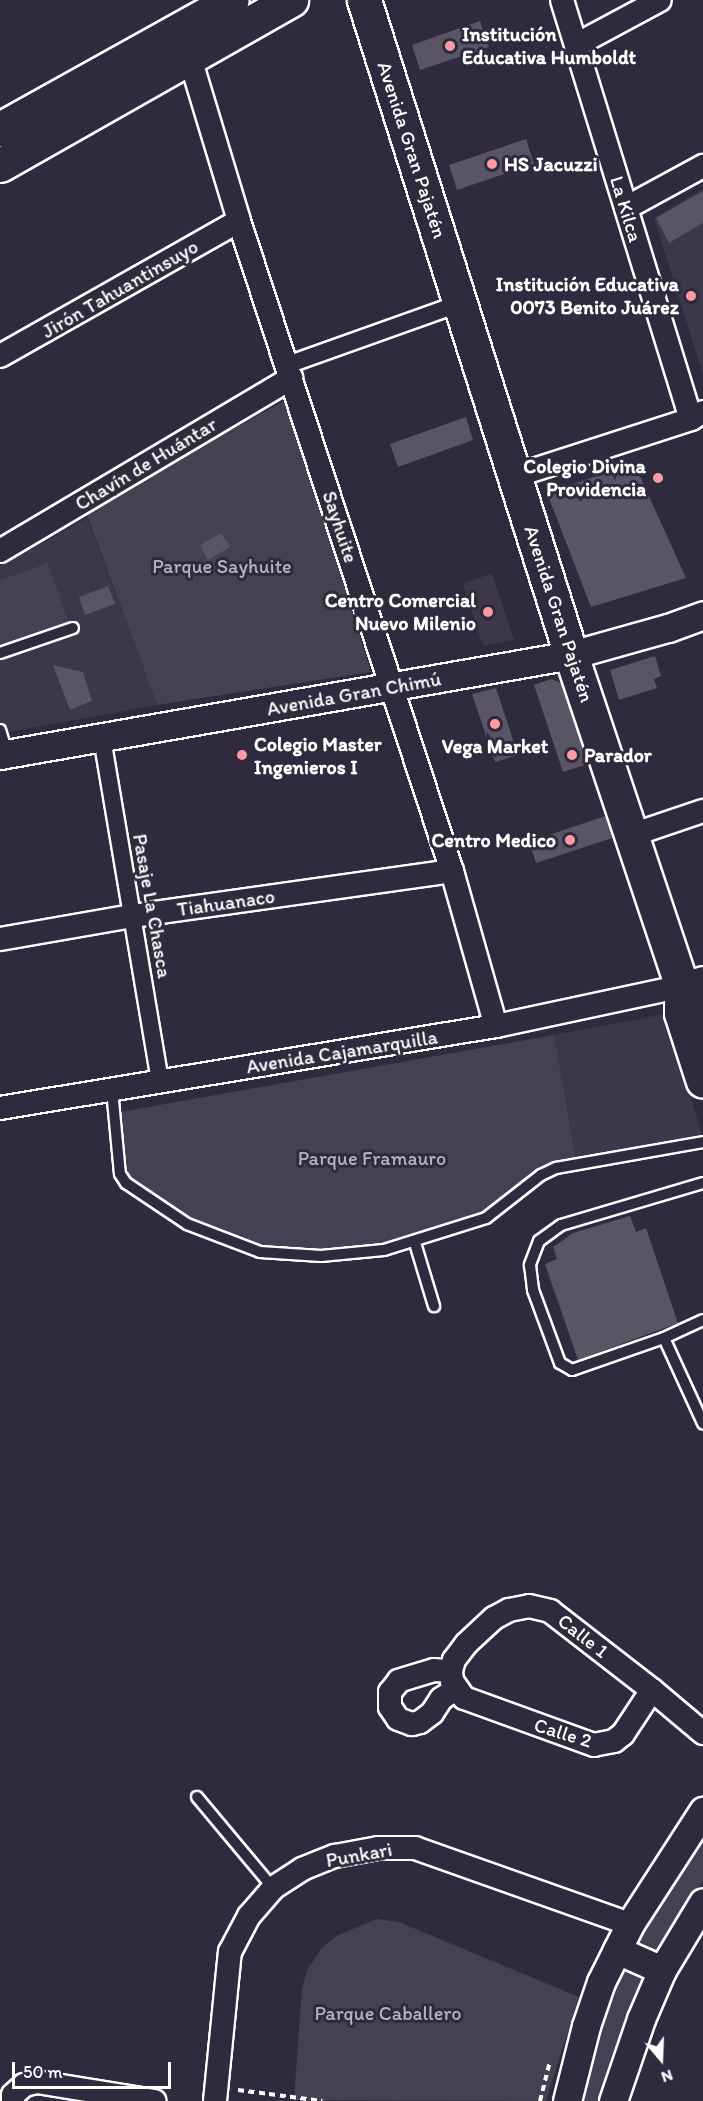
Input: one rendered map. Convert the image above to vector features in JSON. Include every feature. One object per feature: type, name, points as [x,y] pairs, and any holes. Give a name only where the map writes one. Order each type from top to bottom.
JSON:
[{"type":"main road","points":[[0,165],[185,44],[232,0]]},
{"type":"main road","points":[[0,129],[185,44],[291,0]]},
{"type":"main road","name":"Avenida Gran Pajatén","points":[[364,0],[571,656],[632,835],[692,983],[703,1025]]},
{"type":"main road","name":"Avenida Gran Pajatén","points":[[692,983],[681,1013],[703,1081]]},
{"type":"street","name":"La Kilca","points":[[562,0],[626,208],[697,415]]},
{"type":"street","points":[[576,45],[660,0]]},
{"type":"street","name":"Sayhuite","points":[[185,44],[239,221],[452,871],[496,1026]]},
{"type":"street","points":[[626,208],[703,166]]},
{"type":"street","name":"Jirón Tahuantinsuyo","points":[[0,356],[239,221]]},
{"type":"street","points":[[289,372],[461,303]]},
{"type":"street","name":"Chavín de Huántar","points":[[0,551],[289,372]]},
{"type":"street","points":[[515,476],[697,415]]},
{"type":"street","name":"Avenida Gran Chimú","points":[[3,746],[102,738],[571,656],[668,628],[703,615]]},
{"type":"street","name":"Pasaje La Chasca","points":[[102,738],[160,1082]]},
{"type":"street","points":[[632,835],[703,811]]},
{"type":"street","name":"Tiahuanaco","points":[[0,939],[132,916],[452,871]]},
{"type":"street","name":"Avenida Cajamarquilla","points":[[0,1108],[496,1026],[692,983]]},
{"type":"street","name":"Calle 1","points":[[453,1680],[454,1660],[466,1644],[494,1618],[509,1610],[529,1606],[550,1611],[652,1690],[703,1733]]},
{"type":"street","name":"Calle 2","points":[[453,1680],[464,1698],[594,1745],[605,1744],[623,1734],[652,1690]]},
{"type":"street","points":[[567,2101],[586,2026],[601,1982],[630,1924],[703,1811]]},
{"type":"street","name":"Punkari","points":[[215,2094],[230,1952],[249,1916],[273,1888],[302,1869],[335,1856],[378,1848],[415,1848],[630,1924]]},
{"type":"street","points":[[613,2101],[629,2049],[662,1970],[703,1902]]},
{"type":"street","points":[[617,1950],[662,1970]]},
{"type":"street","points":[[13,2098],[24,2085],[38,2082],[154,2101]]},
{"type":"lane","points":[[0,653],[73,628]]},
{"type":"lane","points":[[112,1089],[120,1174],[126,1183],[187,1224],[260,1252],[321,1256],[384,1251],[415,1243],[496,1213],[541,1175],[555,1168],[703,1142]]},
{"type":"lane","points":[[703,1183],[561,1225],[539,1241],[530,1264],[533,1290],[560,1363],[572,1370],[664,1338],[703,1320]]},
{"type":"lane","points":[[415,1243],[434,1306]]},
{"type":"lane","points":[[664,1338],[703,1423]]},
{"type":"lane","points":[[196,1797],[273,1888]]},
{"type":"path","points":[[215,2094],[322,2101]]},
{"type":"shaded area","name":"Institución Educativa 0073 Benito Juárez","points":[[703,189],[703,375],[654,218]]},
{"type":"shaded area","points":[[87,518],[157,705],[0,734],[0,566]]},
{"type":"shaded area","name":"Centro Comercial Nuevo Milenio","points":[[492,573],[514,640],[483,646],[463,584]]},
{"type":"shaded area","points":[[665,1014],[703,1138],[576,1159],[554,1035]]},
{"type":"green space","name":"Parque Sayhuite","points":[[286,400],[371,672],[157,705],[85,510]]},
{"type":"green space","points":[[48,563],[69,623],[0,647],[0,580]]},
{"type":"green space","name":"Parque Framauro","points":[[554,1035],[576,1159],[560,1163],[489,1214],[387,1246],[287,1250],[253,1246],[191,1224],[129,1180],[120,1112]]},
{"type":"green space","points":[[703,1837],[703,1881],[677,1922],[602,2101],[577,2101],[584,2067],[637,1937]]},
{"type":"green space","name":"Parque Caballero","points":[[377,1919],[399,1922],[579,1997],[546,2101],[294,2100],[302,1988],[308,1969],[321,1949],[336,1936]]},
{"type":"building","name":"Institución Educativa Humboldt","points":[[480,21],[489,47],[420,70],[412,45]]},
{"type":"building","name":"HS Jacuzzi","points":[[526,139],[534,164],[457,190],[449,165]]},
{"type":"building","points":[[703,191],[703,223],[669,243],[656,218]]},
{"type":"building","points":[[466,417],[473,440],[398,467],[390,444]]},
{"type":"building","points":[[634,463],[686,578],[591,607],[547,493]]},
{"type":"building","points":[[221,533],[230,547],[208,560],[200,545]]},
{"type":"building","points":[[108,586],[115,604],[85,615],[79,597]]},
{"type":"building","points":[[655,656],[661,676],[654,679],[657,688],[619,700],[610,670]]},
{"type":"building","points":[[53,665],[83,672],[92,701],[70,710]]},
{"type":"building","points":[[551,679],[561,683],[588,764],[563,772],[534,685]]},
{"type":"building","name":"Vega Market","points":[[496,688],[518,755],[495,762],[472,694]]},
{"type":"building","name":"Centro Medico","points":[[605,816],[612,838],[536,863],[529,842]]},
{"type":"building","points":[[630,1216],[636,1232],[646,1228],[678,1323],[578,1360],[545,1264],[557,1259],[553,1247],[573,1233]]},
{"type":"place","name":"Institución Educativa Humboldt","points":[[450,46]]},
{"type":"place","name":"HS Jacuzzi","points":[[492,164]]},
{"type":"place","name":"Institución Educativa 0073 Benito Juárez","points":[[691,296]]},
{"type":"place","name":"Colegio Divina Providencia","points":[[658,478]]},
{"type":"place","name":"Centro Comercial Nuevo Milenio","points":[[488,612]]},
{"type":"place","name":"Vega Market","points":[[495,724]]},
{"type":"place","name":"Colegio Master Ingenieros I","points":[[242,755]]},
{"type":"place","name":"Parador","points":[[572,755]]},
{"type":"place","name":"Centro Medico","points":[[570,840]]}]
